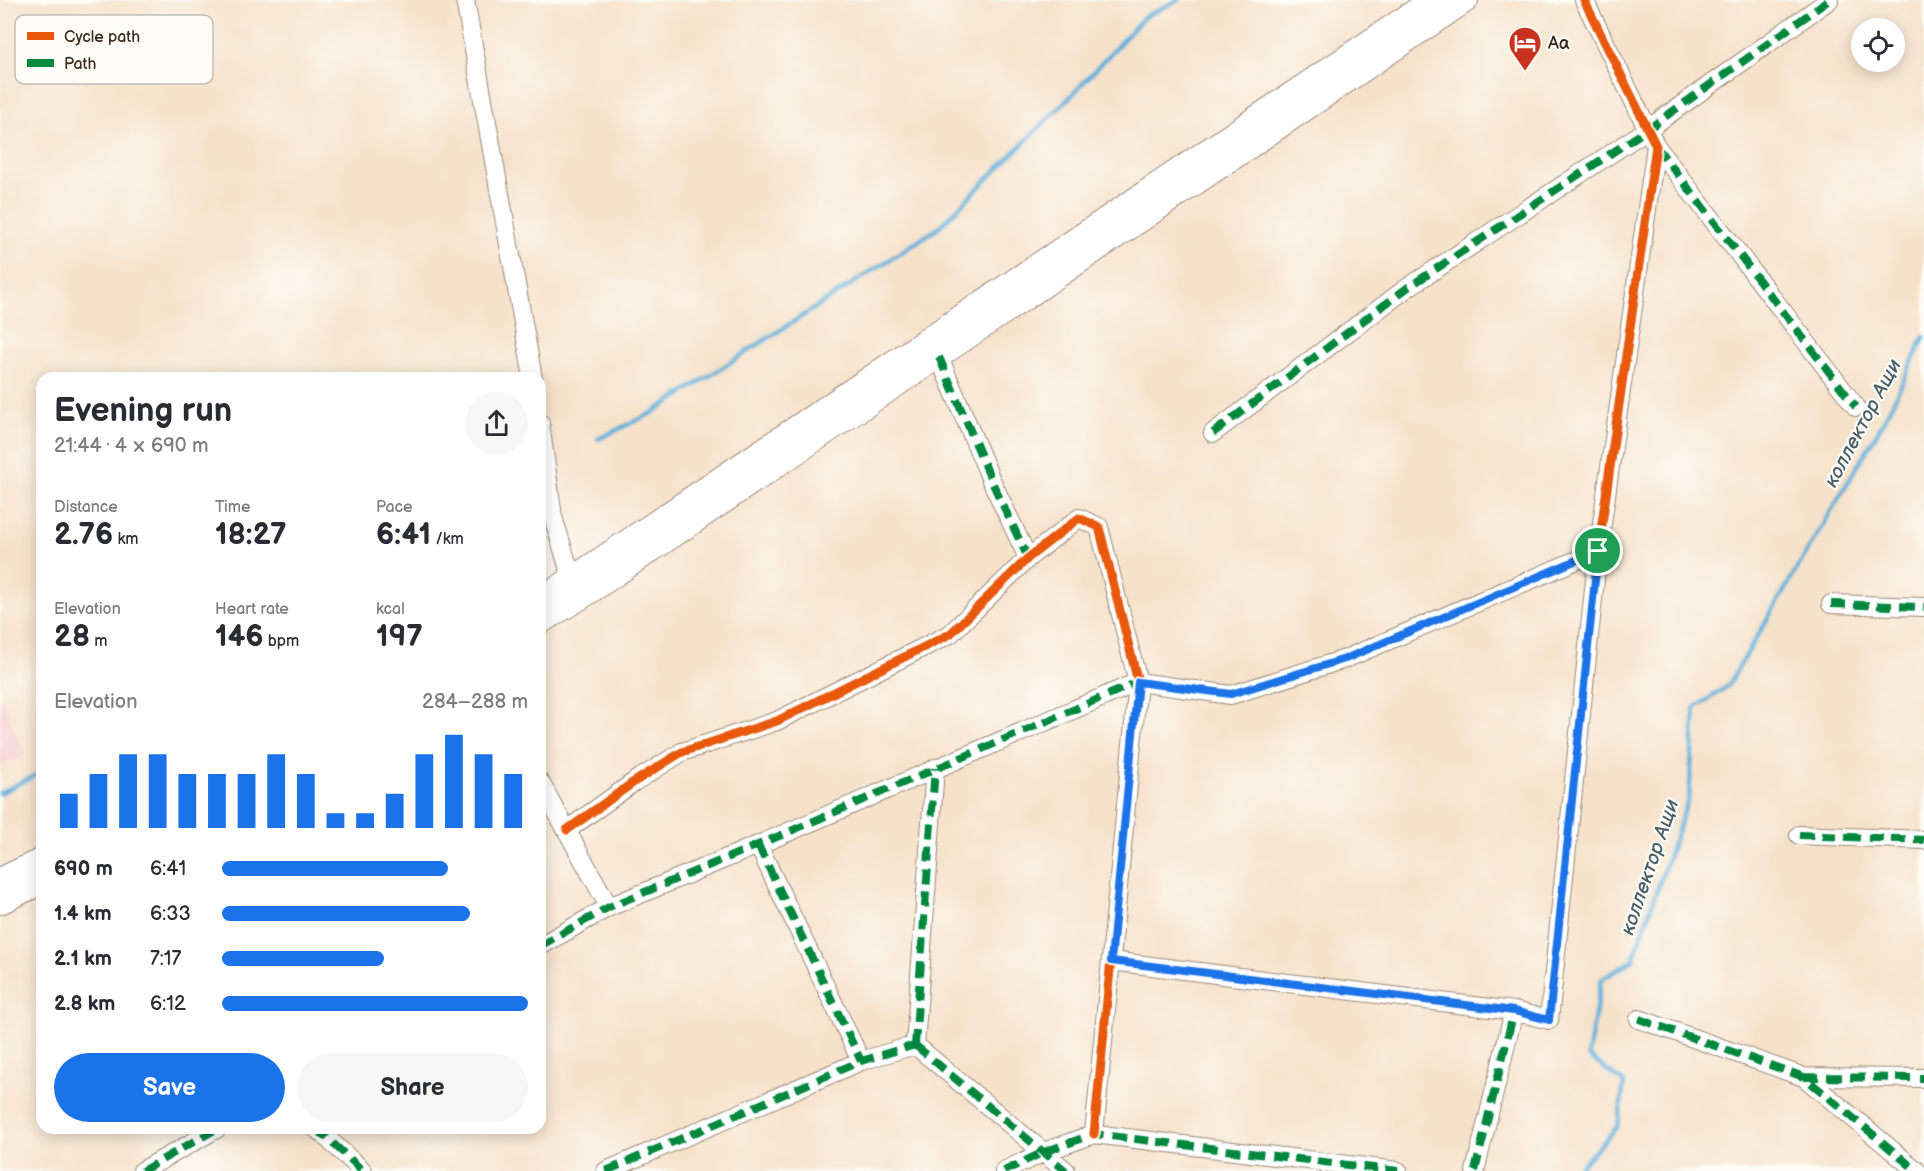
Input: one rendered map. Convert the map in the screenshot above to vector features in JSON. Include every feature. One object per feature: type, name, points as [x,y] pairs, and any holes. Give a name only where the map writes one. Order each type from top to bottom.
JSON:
[{"type":"main road","points":[[546,595],[1432,0]]},
{"type":"main road","points":[[546,618],[583,596],[939,357],[1466,0]]},
{"type":"main road","points":[[0,880],[36,863]]},
{"type":"main road","points":[[0,902],[36,885]]},
{"type":"street","points":[[465,0],[532,372]]},
{"type":"street","points":[[1584,0],[1656,146],[1856,407]]},
{"type":"street","points":[[1213,433],[1407,288],[1648,129],[1829,0]]},
{"type":"street","points":[[1111,961],[1514,1011],[1549,1020],[1598,551],[1656,146]]},
{"type":"street","points":[[939,357],[992,482],[1028,558]]},
{"type":"street","points":[[546,466],[553,517],[572,579]]},
{"type":"street","points":[[567,830],[681,752],[777,721],[950,634],[1028,558],[1079,518],[1099,527],[1138,682],[1094,1134]]},
{"type":"street","points":[[546,943],[609,907],[1138,682],[1231,694],[1345,659],[1598,551]]},
{"type":"street","points":[[1831,604],[1924,607]]},
{"type":"street","points":[[915,1045],[935,768]]},
{"type":"street","points":[[546,793],[609,907]]},
{"type":"street","points":[[1799,835],[1924,840]]},
{"type":"street","points":[[758,845],[861,1061]]},
{"type":"street","points":[[1475,1171],[1514,1011]]},
{"type":"street","points":[[1640,1019],[1804,1077],[1924,1078]]},
{"type":"street","points":[[606,1171],[861,1061],[915,1045]]},
{"type":"street","points":[[915,1045],[1066,1171]]},
{"type":"street","points":[[1804,1077],[1917,1171]]},
{"type":"street","points":[[142,1171],[207,1134]]},
{"type":"street","points":[[323,1134],[363,1171]]},
{"type":"street","points":[[1004,1171],[1044,1152],[1094,1134],[1398,1171]]},
{"type":"shaded area","points":[[0,695],[25,756],[0,766]]},
{"type":"waterway","points":[[598,439],[652,413],[937,229],[1072,95],[1144,17],[1178,0]]},
{"type":"waterway","name":"коллектор Ащи","points":[[1576,1171],[1618,1126],[1624,1083],[1588,1056],[1601,980],[1633,960],[1689,797],[1695,708],[1728,686],[1884,421],[1924,337]]},
{"type":"waterway","points":[[0,793],[36,775]]},
{"type":"marked path","points":[[1213,433],[1407,288],[1648,129],[1829,0]]},
{"type":"marked path","points":[[1656,146],[1856,407]]},
{"type":"marked path","points":[[939,357],[992,482],[1028,558]]},
{"type":"marked path","points":[[546,943],[609,907],[1138,682],[1231,695],[1345,659],[1598,551]]},
{"type":"marked path","points":[[1831,604],[1924,607]]},
{"type":"marked path","points":[[915,1045],[935,768]]},
{"type":"marked path","points":[[1799,835],[1924,840]]},
{"type":"marked path","points":[[758,845],[861,1061]]},
{"type":"marked path","points":[[1475,1171],[1514,1011]]},
{"type":"marked path","points":[[1639,1019],[1804,1077],[1917,1171]]},
{"type":"marked path","points":[[915,1045],[1066,1171]]},
{"type":"marked path","points":[[606,1171],[861,1061],[915,1045]]},
{"type":"marked path","points":[[1804,1077],[1924,1078]]},
{"type":"marked path","points":[[142,1171],[207,1134]]},
{"type":"marked path","points":[[323,1134],[363,1171]]},
{"type":"marked path","points":[[1004,1171],[1044,1152],[1094,1134],[1398,1171]]},
{"type":"cycle path","points":[[1111,961],[1514,1011],[1549,1020],[1598,551],[1656,146],[1584,0]]},
{"type":"cycle path","points":[[567,830],[634,782],[682,752],[777,721],[950,634],[1028,558],[1079,518],[1099,527],[1138,682],[1094,1134]]},
{"type":"place","name":"Аа","points":[[1525,72]]},
{"type":"route","points":[[1598,551],[1549,1020],[1514,1011],[1111,961],[1138,682],[1231,694],[1345,659],[1598,551]]}]
